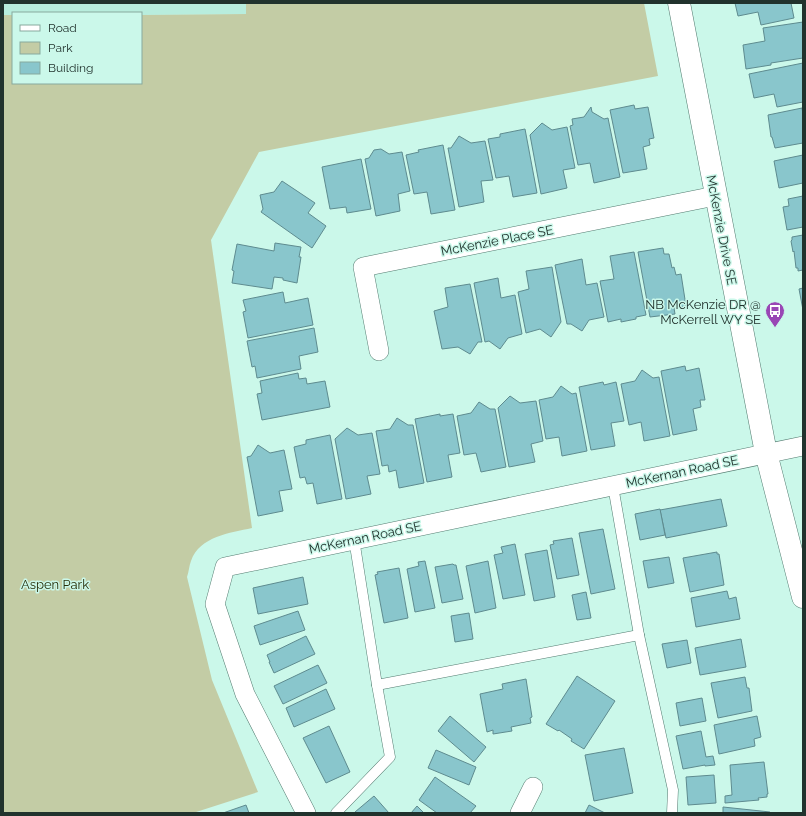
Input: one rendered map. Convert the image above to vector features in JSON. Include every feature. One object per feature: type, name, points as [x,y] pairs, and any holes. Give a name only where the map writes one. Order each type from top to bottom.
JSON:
[{"type":"street","name":"McKenzie Drive SE","points":[[679,3],[715,196],[766,453],[803,597]]},
{"type":"street","name":"McKenzie Place SE","points":[[379,351],[363,266],[715,196]]},
{"type":"street","name":"McKernan Road SE","points":[[306,813],[245,694],[215,604],[225,567],[803,446]]},
{"type":"street","points":[[520,813],[533,787]]},
{"type":"lane","points":[[613,486],[639,635],[673,790],[672,813]]},
{"type":"lane","points":[[336,813],[390,757],[376,685],[354,539]]},
{"type":"lane","points":[[376,685],[639,635]]},
{"type":"shaded area","points":[[3,3],[246,3],[246,14],[142,15],[142,12],[12,12],[12,15],[3,15]]},
{"type":"green space","name":"Aspen Park","points":[[246,3],[644,3],[658,76],[259,152],[211,240],[252,528],[225,534],[208,541],[201,546],[191,561],[187,577],[212,680],[258,792],[193,813],[3,813],[3,15],[12,15],[12,84],[142,84],[142,15],[246,14]]},
{"type":"building","points":[[735,3],[791,3],[794,18],[761,25],[758,12],[738,16]]},
{"type":"building","points":[[803,22],[803,58],[746,69],[743,45],[765,41],[763,28]]},
{"type":"building","points":[[803,63],[803,102],[777,107],[774,94],[754,98],[749,74]]},
{"type":"building","points":[[634,105],[635,109],[648,107],[654,138],[649,139],[650,145],[643,147],[647,169],[623,173],[610,110]]},
{"type":"building","points":[[591,107],[592,112],[604,119],[608,118],[620,177],[594,183],[590,163],[578,165],[570,126],[573,125],[572,119],[584,117]]},
{"type":"building","points":[[802,108],[803,143],[775,148],[771,137],[768,115]]},
{"type":"building","points":[[542,123],[552,130],[567,127],[575,168],[563,170],[567,188],[541,194],[530,135]]},
{"type":"building","points":[[525,129],[537,193],[513,197],[509,176],[496,178],[488,139],[500,137],[500,134]]},
{"type":"building","points":[[459,136],[471,143],[485,141],[493,180],[481,181],[484,202],[459,207],[448,148],[451,148]]},
{"type":"building","points":[[443,145],[455,210],[431,214],[427,192],[414,194],[406,155],[419,152],[418,150]]},
{"type":"building","points":[[381,149],[389,154],[402,152],[410,191],[398,194],[400,211],[376,216],[365,159],[369,158],[374,150]]},
{"type":"building","points":[[803,155],[803,183],[779,188],[774,161]]},
{"type":"building","points":[[361,159],[371,209],[347,213],[346,207],[330,209],[322,167]]},
{"type":"building","points":[[282,181],[315,203],[308,213],[326,226],[312,248],[261,212],[263,209],[260,195],[274,192]]},
{"type":"building","points":[[803,196],[803,227],[787,230],[783,207],[789,206],[788,199]]},
{"type":"building","points":[[803,235],[803,270],[798,271],[798,268],[796,268],[791,241],[792,237]]},
{"type":"building","points":[[275,243],[301,247],[297,283],[283,280],[283,278],[274,277],[272,289],[232,283],[234,271],[232,270],[237,244],[274,251]]},
{"type":"building","points":[[663,248],[664,254],[669,254],[672,268],[674,267],[676,275],[681,274],[686,306],[674,308],[675,314],[650,317],[638,252]]},
{"type":"building","points":[[634,252],[646,315],[621,322],[621,319],[608,322],[600,281],[614,279],[610,256]]},
{"type":"building","points":[[582,259],[586,285],[597,283],[604,317],[589,320],[582,331],[571,324],[567,324],[555,265]]},
{"type":"building","points":[[552,267],[561,322],[551,337],[540,329],[526,333],[518,292],[529,289],[526,271]]},
{"type":"building","points":[[498,278],[501,298],[515,295],[522,334],[508,338],[500,349],[489,341],[485,342],[474,283]]},
{"type":"building","points":[[470,284],[482,342],[478,342],[470,354],[458,347],[442,349],[434,311],[448,307],[445,288]]},
{"type":"building","points":[[803,288],[803,310],[799,289]]},
{"type":"building","points":[[283,292],[285,303],[308,298],[313,325],[248,338],[243,312],[246,311],[243,300]]},
{"type":"building","points":[[314,328],[318,352],[299,356],[301,369],[257,378],[255,366],[252,367],[247,341]]},
{"type":"building","points":[[685,366],[686,371],[699,368],[705,400],[700,400],[701,407],[693,409],[697,430],[673,435],[661,371]]},
{"type":"building","points":[[642,370],[653,378],[659,377],[670,436],[644,441],[641,422],[629,425],[621,384],[635,381]]},
{"type":"building","points":[[298,373],[299,379],[306,378],[307,384],[325,381],[330,407],[262,420],[257,394],[262,393],[260,381]]},
{"type":"building","points":[[603,382],[604,385],[616,382],[624,421],[611,423],[615,446],[591,450],[579,387]]},
{"type":"building","points":[[561,386],[572,394],[576,393],[587,451],[562,456],[559,437],[546,439],[539,400],[553,397]]},
{"type":"building","points":[[510,396],[520,403],[536,401],[543,441],[531,444],[535,462],[509,467],[498,408]]},
{"type":"building","points":[[479,402],[490,409],[495,409],[506,467],[481,472],[476,453],[464,455],[457,416],[471,413]]},
{"type":"building","points":[[440,414],[440,416],[453,414],[460,453],[448,455],[452,477],[427,482],[415,419]]},
{"type":"building","points":[[397,418],[408,425],[413,425],[424,483],[399,488],[396,470],[389,472],[388,465],[382,466],[376,431],[390,429]]},
{"type":"building","points":[[347,428],[358,435],[372,433],[380,474],[367,476],[371,494],[346,499],[335,439]]},
{"type":"building","points":[[330,435],[342,499],[317,504],[313,483],[307,484],[305,477],[300,478],[294,447],[306,444],[306,440]]},
{"type":"building","points":[[258,445],[270,453],[284,450],[292,489],[279,491],[283,511],[258,516],[247,457],[251,456]]},
{"type":"building","points":[[721,499],[727,526],[666,538],[660,510]]},
{"type":"building","points":[[660,509],[665,535],[640,540],[635,514]]},
{"type":"building","points":[[603,529],[615,589],[591,594],[579,533]]},
{"type":"building","points":[[572,538],[579,575],[557,579],[550,545],[554,544],[553,541]]},
{"type":"building","points":[[515,544],[525,595],[503,599],[494,555],[503,553],[501,547]]},
{"type":"building","points":[[547,550],[555,597],[534,601],[525,554]]},
{"type":"building","points":[[717,552],[717,554],[719,554],[724,585],[690,592],[683,558]]},
{"type":"building","points":[[669,557],[674,583],[648,588],[643,561]]},
{"type":"building","points":[[425,561],[435,608],[415,612],[407,569],[419,566],[418,562]]},
{"type":"building","points":[[488,561],[496,608],[475,613],[466,566]]},
{"type":"building","points":[[453,564],[456,565],[463,599],[442,603],[435,567]]},
{"type":"building","points":[[399,568],[408,618],[384,623],[375,575],[378,574],[377,572]]},
{"type":"building","points":[[303,577],[308,604],[258,614],[253,588]]},
{"type":"building","points":[[727,591],[729,599],[736,597],[740,619],[696,627],[691,598]]},
{"type":"building","points":[[586,592],[591,618],[577,620],[572,595]]},
{"type":"building","points":[[298,611],[305,630],[260,645],[254,626]]},
{"type":"building","points":[[469,613],[473,639],[455,642],[451,616]]},
{"type":"building","points":[[306,636],[315,654],[274,673],[267,655]]},
{"type":"building","points":[[741,639],[746,667],[700,675],[695,648]]},
{"type":"building","points":[[687,640],[691,663],[667,668],[662,644]]},
{"type":"building","points":[[318,665],[327,683],[283,704],[274,686]]},
{"type":"building","points":[[577,676],[615,701],[584,749],[571,741],[572,739],[559,730],[558,731],[546,724]]},
{"type":"building","points":[[745,677],[747,688],[749,688],[752,711],[718,718],[711,683]]},
{"type":"building","points":[[526,679],[532,717],[530,718],[531,723],[511,727],[512,731],[493,734],[493,730],[487,732],[480,694],[503,689],[502,684]]},
{"type":"building","points":[[326,689],[335,709],[294,727],[286,708]]},
{"type":"building","points":[[702,698],[706,721],[680,726],[676,703]]},
{"type":"building","points":[[450,716],[486,747],[474,762],[438,731]]},
{"type":"building","points":[[757,716],[761,737],[754,739],[755,746],[719,754],[714,725]]},
{"type":"building","points":[[329,726],[350,772],[326,783],[303,738]]},
{"type":"building","points":[[701,731],[706,757],[713,756],[715,765],[705,765],[683,769],[676,736]]},
{"type":"building","points":[[624,748],[633,793],[594,801],[585,755]]},
{"type":"building","points":[[436,750],[476,767],[469,785],[428,768]]},
{"type":"building","points":[[764,762],[768,794],[767,797],[758,798],[759,800],[725,803],[725,796],[732,795],[730,765]]},
{"type":"building","points":[[714,775],[716,803],[688,805],[686,777]]},
{"type":"building","points":[[435,777],[476,806],[470,813],[437,813],[419,800]]},
{"type":"building","points":[[374,796],[389,813],[355,812]]},
{"type":"building","points":[[246,805],[249,813],[223,813]]},
{"type":"building","points":[[589,805],[605,813],[585,813]]},
{"type":"building","points":[[417,806],[424,813],[411,813]]},
{"type":"building","points":[[723,807],[770,812],[770,813],[723,813]]},
{"type":"place","name":"NB McKenzie DR @ McKerrell WY SE","points":[[775,328]]}]
